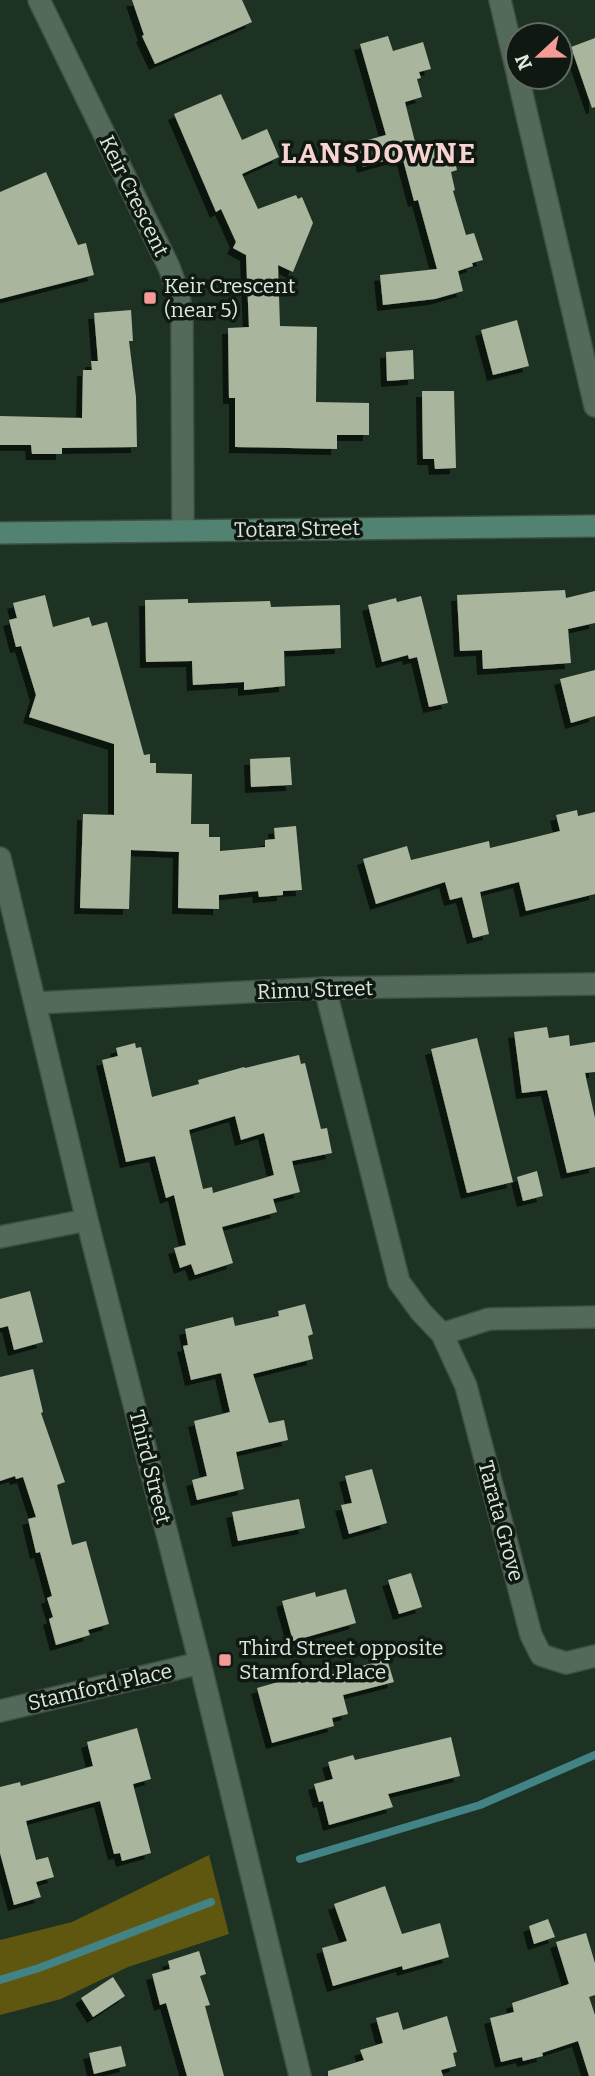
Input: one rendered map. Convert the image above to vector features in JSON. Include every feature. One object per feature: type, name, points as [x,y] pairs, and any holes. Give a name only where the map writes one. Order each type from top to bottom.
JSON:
[{"type":"street","name":"Keir Crescent","points":[[38,0],[169,267],[179,295],[182,322],[183,530]]},
{"type":"street","points":[[500,0],[505,21]]},
{"type":"street","points":[[521,91],[595,406]]},
{"type":"street","name":"Totara Street","points":[[0,533],[595,526]]},
{"type":"street","name":"Third Street","points":[[0,858],[300,2076]]},
{"type":"street","name":"Rimu Street","points":[[36,1003],[325,988],[595,984]]},
{"type":"street","name":"Tarata Grove","points":[[325,988],[399,1282],[421,1312],[443,1334],[466,1386],[531,1635],[541,1655],[566,1662],[595,1656]]},
{"type":"street","points":[[0,1237],[87,1220]]},
{"type":"street","points":[[443,1334],[489,1319],[595,1317]]},
{"type":"street","name":"Stamford Place","points":[[0,1712],[200,1663]]},
{"type":"shaded area","points":[[209,1855],[229,1934],[128,1967],[61,1999],[0,2015],[0,1940],[72,1922]]},
{"type":"building","points":[[132,0],[242,0],[252,22],[155,64],[142,36],[144,35]]},
{"type":"building","points":[[388,36],[393,51],[423,42],[431,69],[419,72],[421,78],[417,79],[422,97],[405,102],[417,150],[450,141],[457,170],[451,172],[453,191],[466,235],[474,233],[483,260],[458,271],[463,291],[435,299],[383,305],[380,275],[437,269],[418,200],[414,201],[402,156],[363,167],[357,143],[386,135],[360,44]]},
{"type":"building","points":[[595,38],[595,107],[592,108],[574,56],[574,46]]},
{"type":"building","points":[[221,94],[242,140],[267,129],[279,157],[242,174],[258,209],[296,195],[298,199],[302,197],[313,223],[293,272],[278,265],[280,326],[317,327],[316,402],[369,403],[369,435],[337,435],[337,449],[235,447],[235,398],[229,398],[228,328],[249,327],[246,255],[233,248],[236,242],[221,209],[216,212],[174,114]]},
{"type":"building","points":[[46,172],[78,245],[86,243],[94,275],[0,299],[0,192]]},
{"type":"building","points":[[131,310],[133,341],[129,341],[136,397],[137,447],[62,448],[62,454],[32,454],[31,445],[0,445],[0,416],[82,418],[83,370],[92,370],[91,361],[98,361],[94,313]]},
{"type":"building","points":[[517,320],[529,366],[493,375],[481,330]]},
{"type":"building","points":[[413,350],[414,379],[387,381],[386,352]]},
{"type":"building","points":[[422,391],[454,391],[456,468],[435,469],[434,459],[423,459]]},
{"type":"building","points":[[565,590],[566,598],[595,591],[595,623],[568,629],[571,663],[483,669],[482,650],[460,651],[457,595]]},
{"type":"building","points":[[45,595],[53,627],[89,617],[92,626],[107,622],[144,755],[150,754],[150,763],[156,763],[156,773],[192,774],[191,824],[209,824],[209,837],[220,837],[220,851],[265,847],[265,840],[275,839],[274,828],[296,826],[302,890],[259,897],[258,891],[219,895],[219,909],[178,908],[179,852],[131,850],[129,909],[80,908],[83,814],[114,815],[114,744],[29,717],[36,695],[21,646],[16,647],[9,620],[17,618],[13,603]]},
{"type":"building","points":[[421,596],[448,703],[429,707],[417,657],[409,659],[408,655],[382,662],[368,605],[396,598],[397,602]]},
{"type":"building","points":[[188,599],[188,603],[270,601],[271,607],[340,605],[341,648],[284,651],[285,686],[244,690],[244,682],[193,685],[192,661],[146,662],[145,600]]},
{"type":"building","points":[[595,670],[595,716],[571,723],[560,679]]},
{"type":"building","points":[[290,757],[292,785],[251,787],[250,759]]},
{"type":"building","points":[[577,810],[578,816],[595,812],[595,894],[526,911],[519,882],[480,892],[489,934],[473,938],[462,897],[450,900],[445,882],[376,904],[363,859],[407,846],[411,860],[489,841],[490,848],[560,831],[556,815]]},
{"type":"building","points":[[547,1027],[549,1038],[569,1035],[570,1046],[595,1042],[595,1072],[585,1073],[595,1118],[595,1167],[567,1173],[547,1090],[522,1093],[514,1032]]},
{"type":"building","points":[[477,1038],[513,1182],[467,1193],[431,1049]]},
{"type":"building","points":[[135,1043],[136,1048],[141,1047],[152,1097],[199,1084],[198,1080],[244,1067],[299,1055],[301,1064],[305,1063],[321,1129],[327,1128],[332,1153],[292,1161],[300,1192],[273,1199],[277,1212],[222,1227],[233,1263],[195,1275],[191,1264],[180,1268],[174,1248],[186,1245],[174,1195],[166,1198],[155,1156],[126,1162],[102,1060],[118,1056],[116,1048]],"holes":[[[235,1116],[241,1140],[264,1133],[274,1175],[213,1193],[212,1187],[203,1189],[189,1130]]]},
{"type":"building","points":[[537,1171],[543,1196],[523,1201],[517,1177]]},
{"type":"building","points":[[30,1291],[43,1342],[14,1350],[8,1326],[0,1328],[0,1299]]},
{"type":"building","points":[[305,1304],[313,1334],[308,1336],[313,1359],[253,1374],[269,1423],[284,1420],[288,1440],[236,1452],[244,1489],[197,1500],[192,1480],[207,1476],[194,1421],[230,1412],[221,1373],[191,1380],[183,1346],[188,1345],[185,1329],[233,1317],[235,1326],[279,1316],[278,1311]]},
{"type":"building","points":[[33,1369],[43,1412],[41,1413],[65,1482],[57,1485],[72,1545],[86,1541],[109,1624],[88,1630],[90,1635],[56,1645],[49,1619],[53,1617],[47,1598],[52,1596],[40,1552],[36,1553],[28,1519],[36,1517],[23,1477],[16,1479],[15,1476],[0,1481],[0,1377]]},
{"type":"building","points":[[372,1469],[387,1523],[349,1534],[341,1505],[352,1503],[345,1476]]},
{"type":"building","points":[[299,1499],[305,1528],[238,1541],[232,1512]]},
{"type":"building","points":[[411,1573],[422,1607],[399,1614],[388,1580]]},
{"type":"building","points":[[346,1589],[356,1623],[293,1641],[282,1601],[315,1592],[316,1597]]},
{"type":"building","points":[[387,1659],[394,1682],[343,1695],[348,1714],[332,1718],[334,1726],[272,1743],[257,1688],[299,1676],[301,1683]]},
{"type":"building","points":[[137,1728],[151,1779],[133,1784],[151,1853],[122,1861],[120,1853],[114,1854],[100,1801],[26,1821],[36,1860],[48,1857],[54,1877],[36,1882],[41,1897],[14,1905],[0,1853],[0,1787],[20,1782],[21,1786],[93,1766],[87,1742]]},
{"type":"building","points":[[451,1737],[460,1776],[388,1794],[393,1807],[329,1825],[323,1801],[319,1802],[314,1784],[333,1779],[328,1762],[353,1755],[355,1760]]},
{"type":"building","points":[[385,1886],[402,1934],[440,1923],[449,1957],[403,1970],[402,1966],[333,1986],[322,1948],[347,1941],[334,1904]]},
{"type":"building","points":[[548,1919],[555,1937],[534,1944],[529,1926]]},
{"type":"building","points":[[586,1933],[595,1963],[595,1995],[589,1997],[595,2015],[595,2076],[589,2076],[578,2041],[542,2053],[543,2056],[523,2061],[522,2057],[501,2062],[490,2018],[514,2012],[512,2003],[569,1984],[556,1942]]},
{"type":"building","points":[[199,1951],[206,1974],[200,1976],[210,2005],[205,2006],[224,2076],[187,2076],[166,2003],[160,2005],[152,1974],[170,1969],[168,1961]]},
{"type":"building","points":[[113,1977],[125,1996],[93,2017],[81,1998]]},
{"type":"building","points":[[398,2012],[403,2030],[447,2016],[457,2052],[453,2053],[456,2066],[441,2070],[443,2076],[328,2076],[328,2071],[364,2060],[360,2050],[383,2043],[376,2018]]},
{"type":"building","points":[[121,2046],[126,2066],[94,2074],[89,2053]]},
{"type":"waterway","points":[[300,1859],[480,1805],[595,1755]]},
{"type":"waterway","points":[[0,1980],[39,1968],[211,1902]]},
{"type":"place","name":"Keir Crescent (near 5)","points":[[150,298]]},
{"type":"place","name":"Third Street opposite Stamford Place","points":[[225,1660]]},
{"type":"district","name":"LANSDOWNE","points":[[379,153]]}]
